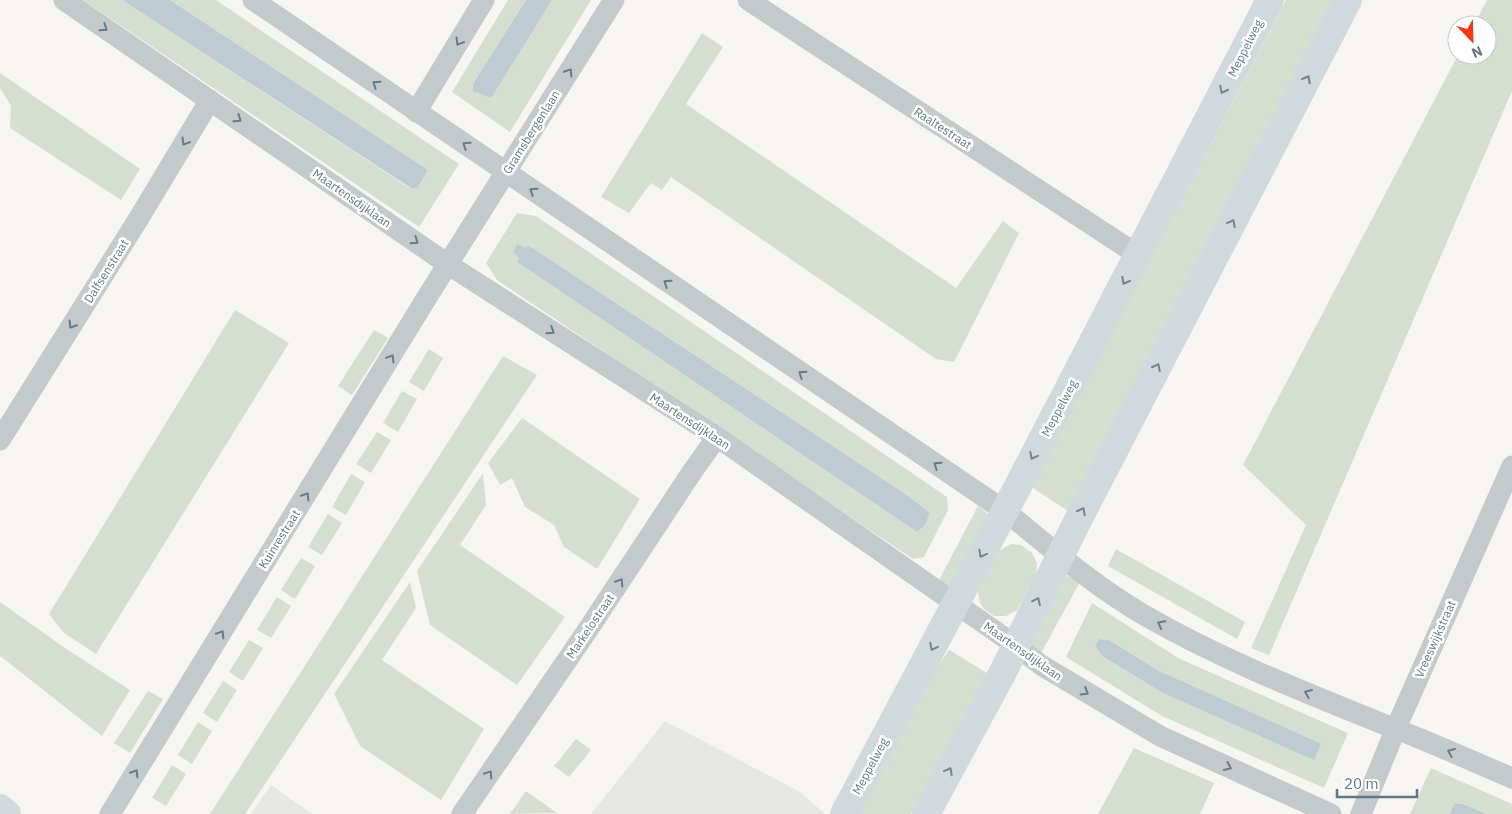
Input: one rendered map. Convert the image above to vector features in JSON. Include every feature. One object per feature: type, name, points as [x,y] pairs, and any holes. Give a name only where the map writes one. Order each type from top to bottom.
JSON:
[{"type":"main road","name":"Meppelweg","points":[[844,814],[1005,511],[1270,0]]},
{"type":"main road","points":[[926,814],[1016,645],[1060,555],[1348,0]]},
{"type":"main road","points":[[0,808],[7,814]]},
{"type":"street","name":"Maartensdijklaan","points":[[64,0],[449,265],[717,437],[1042,665],[1160,736],[1331,814]]},
{"type":"street","points":[[253,0],[1005,511],[1086,577],[1144,615],[1227,658],[1512,778]]},
{"type":"street","points":[[416,112],[484,0]]},
{"type":"street","name":"Gramsbergenlaan","points":[[449,265],[614,0]]},
{"type":"street","name":"Raaltestraat","points":[[748,0],[1138,255]]},
{"type":"street","name":"Dalfsenstraat","points":[[0,440],[139,218],[210,100]]},
{"type":"street","name":"Kuinrestraat","points":[[110,814],[449,265]]},
{"type":"street","name":"Markelostraat","points":[[462,814],[588,631],[717,437]]},
{"type":"street","name":"Vreeswijkstraat","points":[[1361,814],[1396,728],[1512,466]]},
{"type":"shaded area","points":[[83,0],[122,0],[410,188],[418,188],[428,170],[170,0],[216,0],[459,164],[419,227]]},
{"type":"shaded area","points":[[122,0],[170,0],[428,170],[418,188],[411,188]]},
{"type":"shaded area","points":[[508,0],[526,0],[473,84],[490,98],[552,0],[591,0],[510,132],[452,92]]},
{"type":"shaded area","points":[[526,0],[552,0],[491,98],[473,91],[473,84]]},
{"type":"shaded area","points":[[1286,0],[1336,0],[1076,516],[1025,483],[1097,363]]},
{"type":"shaded area","points":[[1487,0],[1512,0],[1512,91],[1269,655],[1251,648],[1306,525],[1243,465],[1453,65],[1497,65],[1497,15],[1479,15]]},
{"type":"shaded area","points":[[702,33],[723,47],[686,104],[956,288],[1003,221],[1019,233],[954,362],[936,359],[671,177],[662,190],[651,183],[629,213],[601,197]]},
{"type":"shaded area","points":[[0,73],[140,169],[121,200],[10,128],[11,106],[0,88]]},
{"type":"shaded area","points":[[517,213],[536,216],[947,497],[948,510],[924,557],[913,559],[497,280],[486,263]],"holes":[[[517,245],[526,249],[528,245],[907,495],[930,513],[917,532],[517,262],[519,258],[513,252]]]},
{"type":"shaded area","points":[[517,244],[526,248],[528,245],[907,495],[930,513],[924,526],[917,532],[517,262],[519,258],[513,252]]},
{"type":"shaded area","points":[[235,310],[289,343],[96,654],[64,633],[49,614]]},
{"type":"shaded area","points":[[374,330],[388,338],[352,395],[338,386]]},
{"type":"shaded area","points":[[429,349],[443,358],[424,391],[409,382]]},
{"type":"shaded area","points":[[503,356],[537,375],[245,814],[210,814]]},
{"type":"shaded area","points":[[402,391],[417,399],[398,432],[383,423]]},
{"type":"shaded area","points":[[522,418],[640,499],[597,569],[564,547],[554,525],[525,507],[512,478],[500,485],[488,463]]},
{"type":"shaded area","points":[[377,432],[391,440],[371,473],[356,464]]},
{"type":"shaded area","points":[[483,473],[486,505],[460,545],[565,617],[517,685],[430,625],[417,571]]},
{"type":"shaded area","points":[[351,474],[365,482],[346,515],[332,507]]},
{"type":"shaded area","points":[[978,506],[986,512],[989,518],[952,586],[947,587],[938,582]]},
{"type":"shaded area","points":[[328,514],[342,523],[322,555],[308,547]]},
{"type":"shaded area","points":[[1011,544],[1021,545],[1032,553],[1037,563],[1036,575],[1017,610],[1006,616],[994,616],[984,609],[977,590],[997,552]]},
{"type":"shaded area","points":[[1116,549],[1245,622],[1237,639],[1108,566]]},
{"type":"shaded area","points":[[301,558],[315,566],[295,599],[281,590]]},
{"type":"shaded area","points":[[1065,575],[1080,582],[1040,655],[1029,649]]},
{"type":"shaded area","points":[[410,582],[416,608],[382,660],[484,729],[441,800],[360,746],[334,694]]},
{"type":"shaded area","points":[[277,597],[291,606],[271,638],[257,630]]},
{"type":"shaded area","points":[[0,602],[65,648],[130,690],[102,736],[0,656]]},
{"type":"shaded area","points":[[1092,603],[1180,659],[1348,733],[1324,788],[1162,716],[1066,657]],"holes":[[[1099,639],[1109,640],[1159,671],[1315,759],[1163,693],[1102,656],[1095,646]]]},
{"type":"shaded area","points":[[1099,639],[1109,640],[1159,671],[1321,744],[1314,760],[1163,693],[1102,656],[1095,646]]},
{"type":"shaded area","points":[[249,640],[263,648],[243,681],[229,672]]},
{"type":"shaded area","points":[[949,650],[987,673],[911,814],[859,814],[928,681]]},
{"type":"shaded area","points":[[223,681],[237,690],[217,722],[203,713]]},
{"type":"shaded area","points":[[148,691],[163,699],[130,753],[114,743]]},
{"type":"shaded area","points":[[665,721],[800,792],[825,814],[591,814]]},
{"type":"shaded area","points":[[198,722],[212,731],[192,764],[178,755]]},
{"type":"shaded area","points":[[576,739],[591,750],[569,777],[554,766]]},
{"type":"shaded area","points":[[1134,748],[1214,783],[1200,814],[1098,814]]},
{"type":"shaded area","points":[[172,765],[186,774],[166,806],[152,798]]},
{"type":"shaded area","points":[[1431,768],[1512,804],[1512,814],[1487,814],[1463,804],[1455,803],[1450,814],[1410,814]]},
{"type":"shaded area","points":[[271,785],[312,814],[251,814]]},
{"type":"shaded area","points":[[526,791],[557,813],[510,814]]},
{"type":"shaded area","points":[[1455,803],[1463,804],[1487,814],[1450,814]]}]
